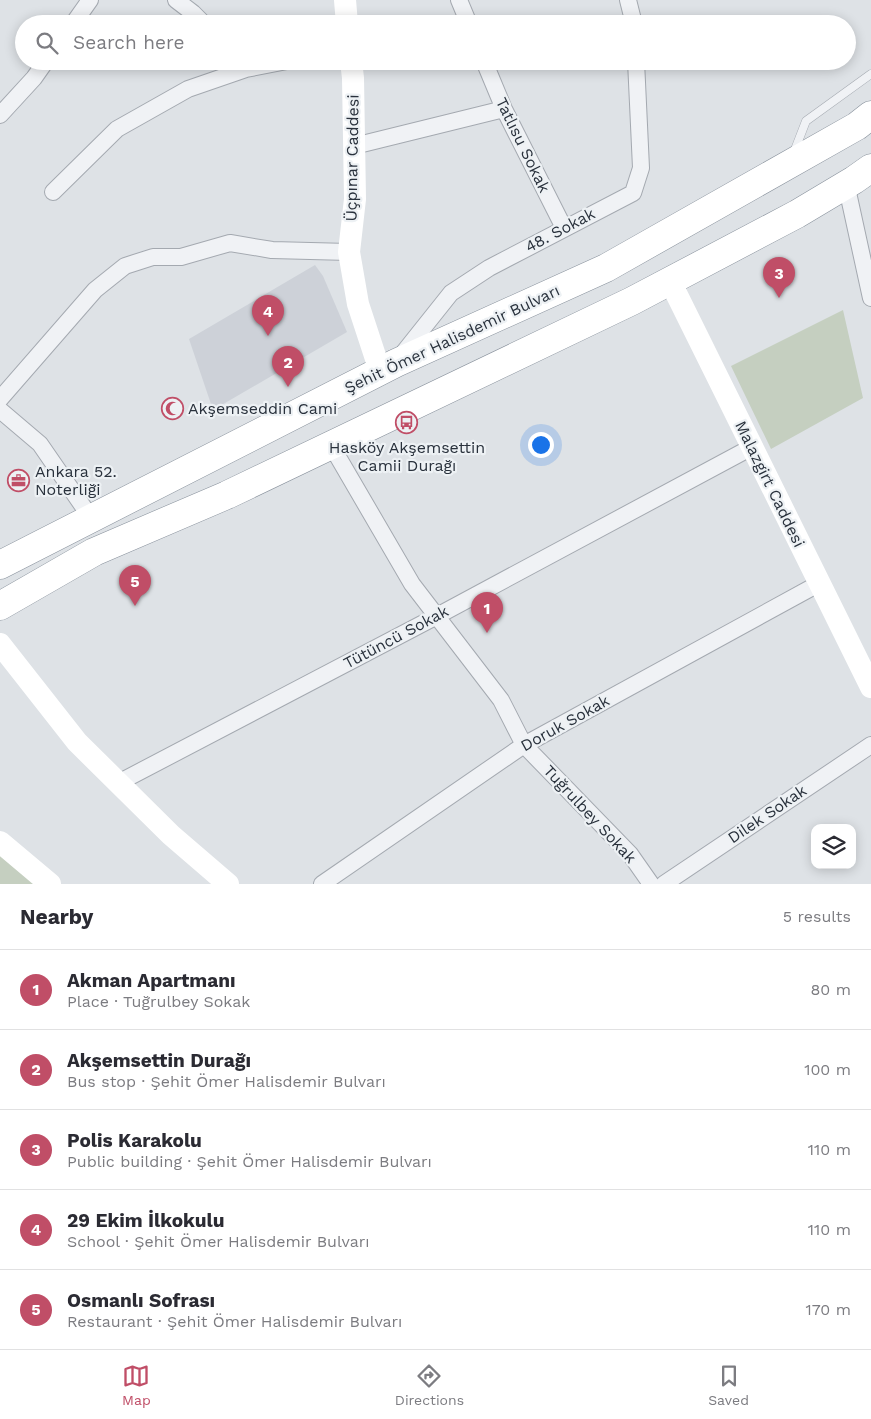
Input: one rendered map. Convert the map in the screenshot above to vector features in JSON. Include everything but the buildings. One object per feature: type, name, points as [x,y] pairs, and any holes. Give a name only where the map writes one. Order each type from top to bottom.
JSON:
[{"type":"highway","name":"Şehit Ömer Halisdemir Bulvarı","points":[[0,564],[388,367],[606,268],[857,126],[871,115]]},
{"type":"highway","points":[[0,606],[94,552],[227,495],[632,301],[797,214],[871,168]]},
{"type":"street","points":[[79,15],[90,0]]},
{"type":"street","points":[[176,0],[196,15]]},
{"type":"street","points":[[345,0],[346,15]]},
{"type":"street","points":[[459,0],[465,15]]},
{"type":"street","points":[[628,0],[632,15]]},
{"type":"street","points":[[0,115],[40,70]]},
{"type":"street","points":[[53,192],[117,129],[188,89],[232,70]]},
{"type":"street","name":"Üçpınar Caddesi","points":[[352,70],[355,199],[349,252],[358,304],[388,367]]},
{"type":"street","name":"Tatlısu Sokak","points":[[488,70],[504,109],[564,228]]},
{"type":"street","name":"48. Sokak","points":[[388,367],[451,294],[489,268],[633,192],[641,168],[636,70]]},
{"type":"street","points":[[354,146],[504,109]]},
{"type":"street","points":[[847,188],[871,298]]},
{"type":"street","points":[[0,399],[95,290],[125,266],[153,257],[181,257],[230,243],[272,250],[349,252]]},
{"type":"street","name":"Malazgirt Caddesi","points":[[670,281],[871,687]]},
{"type":"street","points":[[0,410],[40,444],[91,518]]},
{"type":"street","name":"Tuğrulbey Sokak","points":[[331,445],[412,584],[501,700],[524,745],[630,854],[651,884]]},
{"type":"street","name":"Tütüncü Sokak","points":[[118,783],[437,616],[752,447]]},
{"type":"street","name":"Doruk Sokak","points":[[322,884],[524,745],[820,583]]},
{"type":"street","points":[[0,644],[77,742],[171,835],[228,884]]},
{"type":"street","name":"Dilek Sokak","points":[[664,884],[871,745]]},
{"type":"street","points":[[0,842],[50,884]]},
{"type":"lane","points":[[790,163],[806,121],[871,74]]},
{"type":"shaded area","points":[[315,265],[323,276],[347,332],[213,410],[189,339]]},
{"type":"green space","points":[[843,310],[863,398],[771,449],[731,366]]},
{"type":"green space","points":[[0,842],[50,884],[0,884]]},
{"type":"place","name":"Polis Karakolu","points":[[779,298]]},
{"type":"place","name":"29 Ekim İlkokulu","points":[[268,336]]},
{"type":"place","name":"Akşemsettin Durağı","points":[[288,387]]},
{"type":"place","name":"Akşemseddin Cami","points":[[172,408]]},
{"type":"place","name":"Hasköy Akşemsettin Camii Durağı","points":[[407,423]]},
{"type":"place","name":"Ankara 52. Noterliği","points":[[19,480]]},
{"type":"place","name":"Osmanlı Sofrası","points":[[135,606]]},
{"type":"place","name":"Akman Apartmanı","points":[[487,633]]}]
